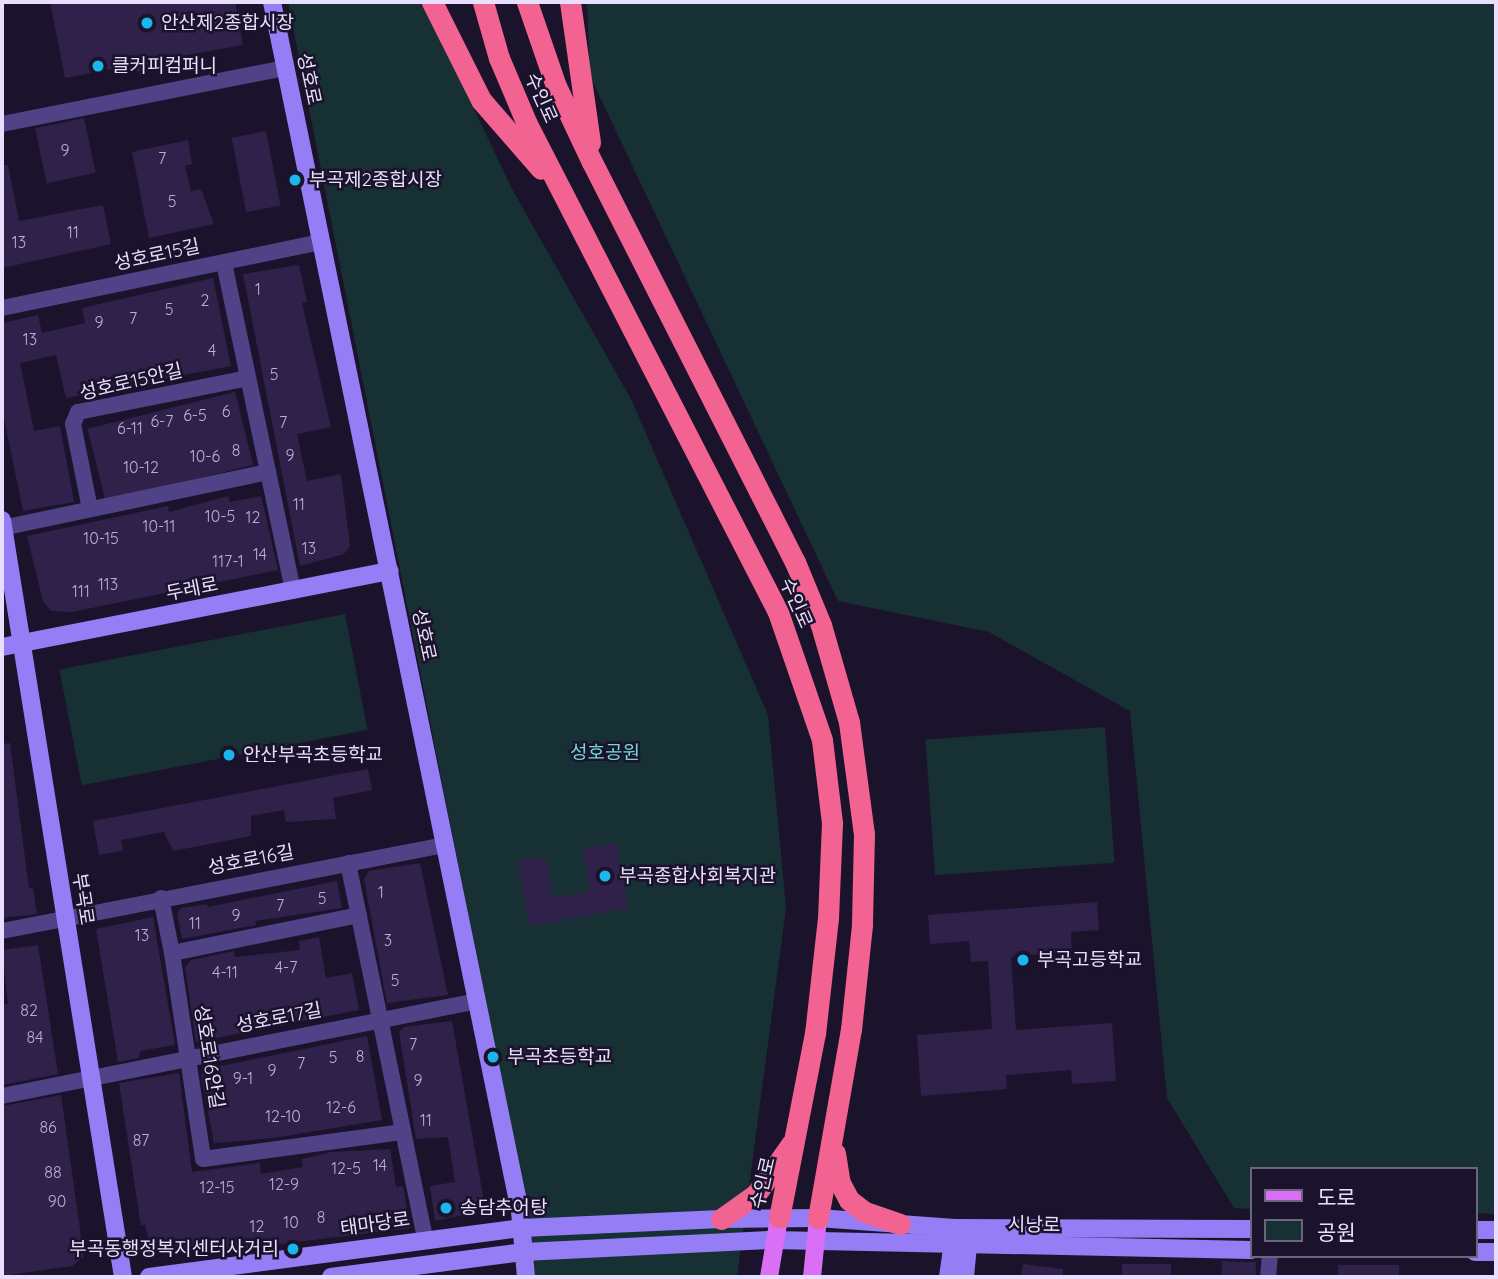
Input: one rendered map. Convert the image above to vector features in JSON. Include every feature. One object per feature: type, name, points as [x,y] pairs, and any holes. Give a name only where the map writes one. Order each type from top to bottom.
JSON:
[{"type":"highway","points":[[432,2],[481,100],[560,191]]},
{"type":"highway","name":"수인로","points":[[483,2],[499,58],[560,191],[778,612],[822,740],[832,823],[828,918],[797,1136],[779,1218]]},
{"type":"highway","name":"수인로","points":[[527,2],[556,86],[592,162],[795,562],[821,625],[849,722],[864,834],[862,925],[851,1029],[817,1229]]},
{"type":"highway","points":[[570,2],[592,162]]},
{"type":"highway","points":[[833,1134],[839,1183],[849,1200],[865,1212],[900,1224]]},
{"type":"highway","points":[[721,1219],[756,1194],[797,1136]]},
{"type":"main road","name":"수인로","points":[[769,1277],[773,1240],[779,1218]]},
{"type":"main road","name":"수인로","points":[[812,1277],[817,1229]]},
{"type":"street","name":"성호로","points":[[272,2],[446,845],[522,1228],[526,1277]]},
{"type":"street","points":[[2,124],[285,68]]},
{"type":"street","name":"성호로15길","points":[[2,308],[321,242]]},
{"type":"street","points":[[224,263],[293,591]]},
{"type":"street","name":"성호로15안길","points":[[90,509],[73,424],[78,412],[248,378]]},
{"type":"street","points":[[2,525],[268,472]]},
{"type":"street","name":"부곡로","points":[[2,525],[123,1277]]},
{"type":"street","name":"두레로","points":[[2,647],[390,571]]},
{"type":"street","name":"성호로16길","points":[[2,931],[161,898],[446,845]]},
{"type":"street","points":[[348,863],[425,1239]]},
{"type":"street","name":"성호로16안길","points":[[161,898],[203,1158],[402,1132]]},
{"type":"street","points":[[172,953],[359,915]]},
{"type":"street","name":"성호로17길","points":[[2,1096],[477,1001]]},
{"type":"street","name":"태마당로","points":[[149,1277],[522,1228],[779,1218],[817,1229]]},
{"type":"street","name":"시낭로","points":[[817,1229],[900,1224],[961,1237],[1250,1229]]},
{"type":"street","points":[[331,1277],[524,1252],[773,1240],[817,1229]]},
{"type":"street","name":"시낭로","points":[[817,1229],[1250,1250]]},
{"type":"street","points":[[1477,1230],[1496,1230]]},
{"type":"street","points":[[948,1277],[961,1237]]},
{"type":"street","points":[[961,1237],[965,1277]]},
{"type":"street","points":[[1477,1252],[1496,1252]]},
{"type":"street","points":[[1268,1277],[1270,1258]]},
{"type":"green space","name":"성호공원","points":[[288,2],[423,2],[512,189],[631,399],[768,715],[786,908],[737,1277],[530,1277],[526,1208]]},
{"type":"green space","points":[[587,2],[1496,2],[1496,1214],[1477,1213],[1477,1167],[1250,1167],[1250,1209],[1234,1208],[1167,1098],[1130,711],[989,632],[838,601],[590,76]]},
{"type":"green space","points":[[345,614],[368,730],[82,785],[59,670]]},
{"type":"green space","points":[[1105,727],[1114,863],[935,875],[925,740]]},
{"type":"building","name":"안산제2종합시장","points":[[50,2],[235,2],[243,45],[165,59],[145,73],[123,67],[65,78]]},
{"type":"building","points":[[84,118],[96,173],[47,183],[35,128]]},
{"type":"building","points":[[266,131],[281,206],[246,212],[232,138]]},
{"type":"building","points":[[188,140],[192,164],[185,166],[191,191],[201,189],[214,224],[149,238],[132,152]]},
{"type":"building","points":[[2,165],[8,165],[19,221],[103,205],[111,244],[2,268]]},
{"type":"building","points":[[299,265],[307,302],[302,303],[331,427],[297,434],[307,481],[341,474],[350,546],[344,554],[300,566],[243,274]]},
{"type":"building","points":[[213,278],[231,366],[66,398],[56,355],[20,363],[34,431],[60,426],[74,502],[23,511],[2,408],[2,323],[38,315],[42,333],[85,323],[82,308]]},
{"type":"building","points":[[235,392],[253,465],[106,502],[88,429]]},
{"type":"building","points":[[228,496],[230,502],[261,496],[278,570],[72,612],[51,611],[43,601],[27,536],[168,506],[169,512]]},
{"type":"building","points":[[10,743],[29,888],[33,888],[37,914],[2,918],[2,744]]},
{"type":"building","points":[[368,769],[372,790],[333,798],[336,819],[286,822],[284,810],[251,816],[251,836],[173,851],[164,832],[121,840],[123,851],[99,855],[93,821]]},
{"type":"building","name":"부곡종합사회복지관","points":[[617,843],[628,908],[529,926],[517,861],[545,856],[553,898],[590,891],[583,849]]},
{"type":"building","points":[[420,863],[448,995],[387,1003],[364,879],[369,871]]},
{"type":"building","points":[[337,881],[342,908],[255,921],[256,925],[182,939],[177,914],[181,908],[207,904],[208,907]]},
{"type":"building","points":[[1097,902],[1099,930],[1071,932],[1072,952],[1011,957],[1016,1030],[1112,1023],[1116,1081],[1072,1084],[1071,1070],[1006,1075],[1007,1089],[921,1096],[917,1035],[992,1029],[988,961],[971,962],[969,941],[930,944],[928,915]]},
{"type":"building","points":[[153,917],[175,1045],[140,1051],[139,1058],[118,1062],[96,929]]},
{"type":"building","points":[[319,937],[326,978],[352,973],[359,1010],[196,1042],[185,967],[191,960],[234,951],[235,957],[300,950],[299,941]]},
{"type":"building","points":[[38,945],[58,1074],[2,1085],[2,1005],[8,1004],[2,950]]},
{"type":"building","points":[[452,1021],[483,1196],[473,1213],[435,1221],[430,1186],[455,1182],[448,1137],[416,1139],[399,1032],[404,1027]]},
{"type":"building","points":[[367,1036],[382,1120],[274,1138],[214,1143],[201,1075],[206,1069]]},
{"type":"building","points":[[179,1073],[192,1172],[260,1163],[261,1174],[303,1167],[302,1159],[331,1152],[390,1149],[396,1187],[403,1186],[410,1228],[215,1252],[215,1247],[152,1252],[145,1225],[141,1226],[119,1083]]},
{"type":"building","points":[[61,1095],[84,1257],[72,1266],[2,1276],[2,1106]]},
{"type":"building","points":[[1222,1261],[1256,1262],[1255,1277],[1221,1277]]},
{"type":"building","points":[[1023,1264],[1063,1269],[1063,1277],[1021,1277]]},
{"type":"building","points":[[1122,1264],[1171,1264],[1171,1277],[1122,1277]]},
{"type":"building","points":[[1338,1265],[1399,1265],[1399,1277],[1338,1277]]},
{"type":"place","name":"안산제2종합시장","points":[[147,23]]},
{"type":"place","name":"클커피컴퍼니","points":[[98,66]]},
{"type":"place","name":"부곡제2종합시장","points":[[295,180]]},
{"type":"place","name":"안산부곡초등학교","points":[[229,755]]},
{"type":"place","name":"부곡종합사회복지관","points":[[605,876]]},
{"type":"place","name":"부곡고등학교","points":[[1023,960]]},
{"type":"place","name":"부곡초등학교","points":[[493,1057]]},
{"type":"place","name":"송담추어탕","points":[[446,1208]]},
{"type":"place","name":"부곡동행정복지센터사거리","points":[[293,1249]]}]
